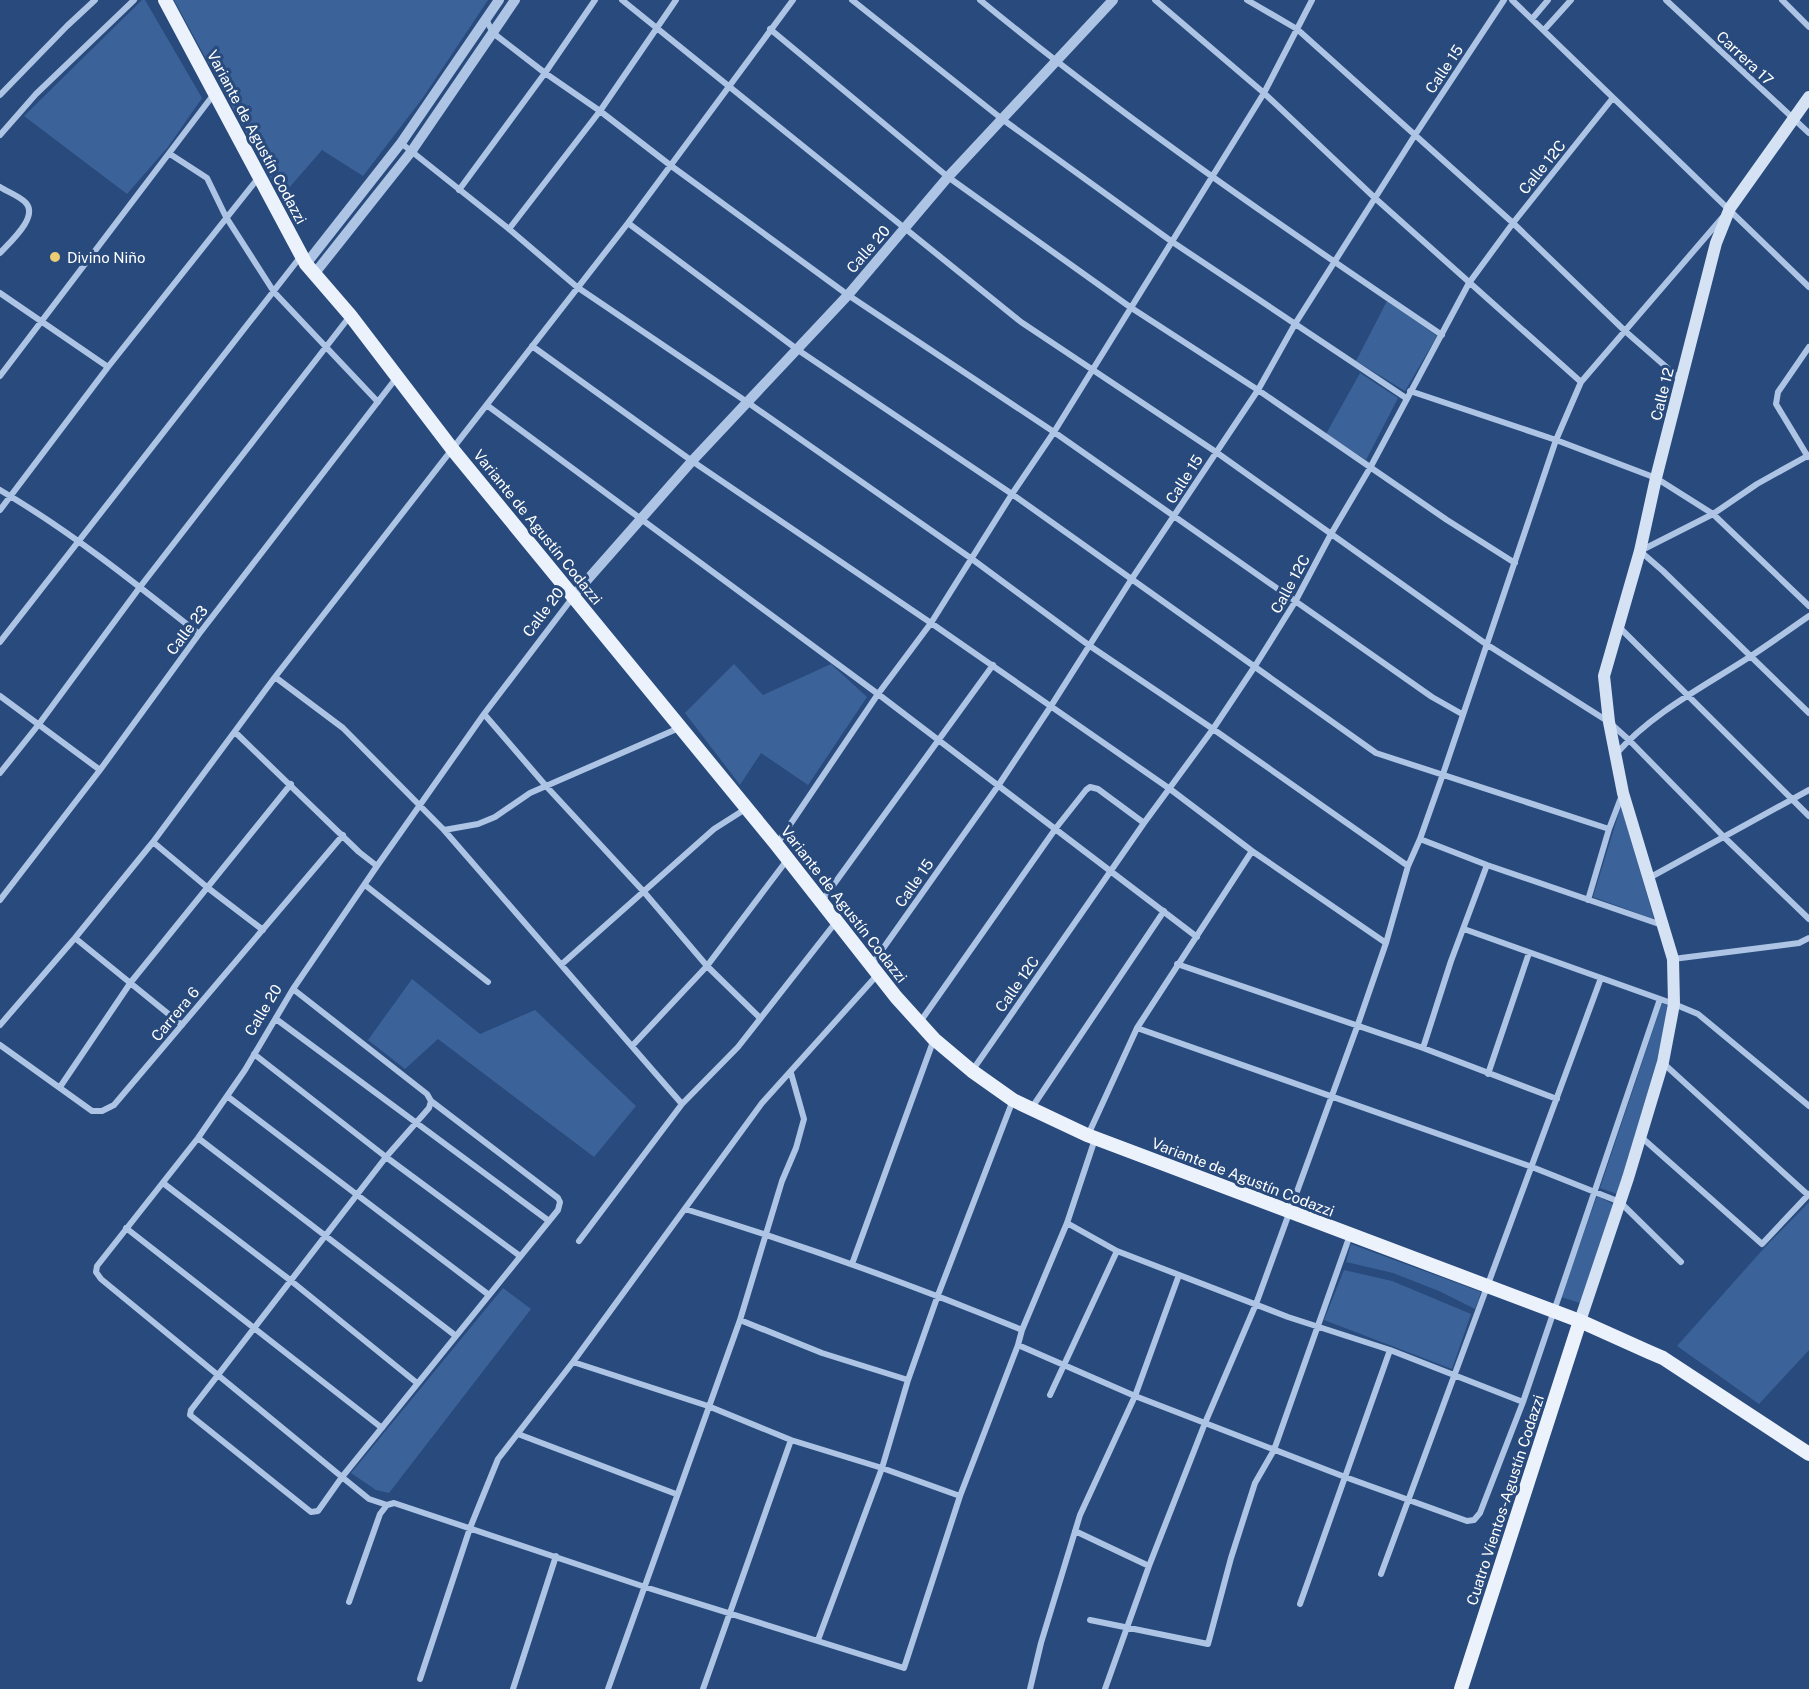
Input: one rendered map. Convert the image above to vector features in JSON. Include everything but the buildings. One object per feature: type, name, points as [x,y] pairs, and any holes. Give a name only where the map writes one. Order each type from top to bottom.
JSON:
[{"type":"main road","name":"Variante de Agustín Codazzi","points":[[165,0],[307,264],[350,315],[453,450],[777,844],[787,860],[896,996],[934,1039],[972,1071],[1013,1100],[1091,1137],[1553,1313],[1580,1321],[1663,1358],[1808,1452]]},
{"type":"main road","name":"Calle 12","points":[[1580,1321],[1663,1062],[1674,1004],[1673,959],[1623,793],[1609,722],[1604,676],[1640,551],[1656,477],[1716,243],[1730,208],[1809,97]]},
{"type":"main road","name":"Cuatro Vientos-Agustín Codazzi","points":[[1461,1689],[1580,1321]]},
{"type":"street","points":[[0,95],[95,0]]},
{"type":"street","points":[[0,135],[43,87],[134,0]]},
{"type":"street","points":[[307,264],[401,143],[499,0]]},
{"type":"street","points":[[0,642],[274,292],[307,264],[411,152],[515,0]]},
{"type":"street","points":[[459,190],[596,0]]},
{"type":"street","points":[[622,0],[1021,322],[1216,452],[1486,644],[1609,722],[1809,919]]},
{"type":"street","points":[[509,229],[600,111],[676,0]]},
{"type":"street","points":[[0,1025],[153,842],[275,677],[488,406],[628,223],[793,0]]},
{"type":"street","points":[[852,0],[1002,119],[1171,241],[1406,398]]},
{"type":"street","points":[[980,0],[1056,62],[1210,177],[1442,335]]},
{"type":"street","name":"Calle 20","points":[[218,1374],[101,1279],[96,1272],[97,1266],[198,1138],[254,1054],[293,989],[377,866],[484,714],[573,596],[692,461],[848,295],[948,177],[1113,0]]},
{"type":"street","points":[[1155,0],[1264,93],[1376,199],[1581,382]]},
{"type":"street","points":[[1247,0],[1297,29],[1513,223],[1624,331],[1681,380]]},
{"type":"street","points":[[777,844],[878,694],[931,623],[1054,432],[1264,93],[1312,0]]},
{"type":"street","name":"Calle 15","points":[[420,1679],[470,1528],[498,1459],[573,1362],[762,1103],[791,1073],[875,968],[998,786],[1131,580],[1258,390],[1295,324],[1504,0]]},
{"type":"street","points":[[1512,0],[1612,99],[1730,208],[1809,287]]},
{"type":"street","points":[[1532,19],[1548,0]]},
{"type":"street","points":[[1544,30],[1571,0]]},
{"type":"street","name":"Carrera 17","points":[[1666,0],[1809,133]]},
{"type":"street","points":[[1782,0],[1809,27]]},
{"type":"street","points":[[486,19],[493,33],[545,73],[600,111],[848,295],[1054,432],[1432,697],[1462,714]]},
{"type":"street","points":[[770,29],[948,177],[1130,307],[1258,390],[1448,520],[1515,562]]},
{"type":"street","points":[[0,376],[214,93]]},
{"type":"street","name":"Calle 12C","points":[[972,1071],[1256,666],[1295,602],[1370,468],[1469,283],[1513,223],[1612,99]]},
{"type":"street","points":[[401,143],[509,229],[577,287],[747,402],[972,559],[1090,646],[1408,866]]},
{"type":"street","points":[[170,154],[207,178],[225,217],[274,292],[378,402]]},
{"type":"street","points":[[0,510],[108,367],[259,177]]},
{"type":"street","points":[[0,187],[25,202],[30,211],[29,219],[0,253]]},
{"type":"street","points":[[1104,1689],[1204,1423],[1256,1304],[1357,1027],[1386,943],[1408,866],[1443,774],[1556,440],[1581,382],[1730,208]]},
{"type":"street","points":[[628,223],[798,350],[1012,494],[1376,753],[1609,829]]},
{"type":"street","points":[[0,293],[108,367]]},
{"type":"street","points":[[0,773],[350,315]]},
{"type":"street","points":[[532,346],[692,461],[993,665],[1170,789],[1252,851],[1386,943]]},
{"type":"street","points":[[1809,347],[1778,392],[1776,404],[1808,456],[1757,484],[1713,514],[1640,551],[1809,713]]},
{"type":"street","name":"Calle 23","points":[[0,900],[100,770],[199,634],[397,377]]},
{"type":"street","points":[[1410,391],[1556,440],[1656,477],[1713,514],[1809,606]]},
{"type":"street","points":[[488,406],[878,694],[1197,937]]},
{"type":"street","points":[[0,490],[78,542],[199,634]]},
{"type":"street","points":[[1616,755],[1629,740],[1687,695],[1752,656],[1809,616]]},
{"type":"street","points":[[1619,627],[1809,816]]},
{"type":"street","points":[[821,903],[993,665]]},
{"type":"street","points":[[275,677],[343,728],[444,830],[682,1104]]},
{"type":"street","points":[[0,696],[100,770]]},
{"type":"street","points":[[484,714],[546,786],[644,892],[707,966],[759,1018]]},
{"type":"street","points":[[444,830],[478,824],[495,817],[519,799],[681,727]]},
{"type":"street","points":[[235,732],[377,866]]},
{"type":"street","points":[[60,1087],[131,982],[291,784]]},
{"type":"street","points":[[920,1022],[1056,828],[1086,790],[1090,787],[1098,789],[1144,823]]},
{"type":"street","points":[[1648,879],[1809,790]]},
{"type":"street","points":[[1588,900],[1609,829],[1623,793]]},
{"type":"street","points":[[562,964],[714,829],[747,808]]},
{"type":"street","name":"Carrera 6","points":[[0,1045],[92,1111],[102,1111],[114,1105],[343,835]]},
{"type":"street","points":[[1420,839],[1487,865],[1662,925]]},
{"type":"street","points":[[153,842],[263,930]]},
{"type":"street","points":[[218,1374],[369,1499],[387,1504],[405,1505],[645,1587],[904,1668],[960,1496],[1022,1330],[1067,1223],[1091,1137],[1137,1028],[1252,851]]},
{"type":"street","points":[[632,1046],[707,966],[787,860]]},
{"type":"street","points":[[1423,1048],[1451,961],[1487,865]]},
{"type":"street","points":[[365,885],[488,982]]},
{"type":"street","points":[[1030,1109],[1164,912]]},
{"type":"street","points":[[579,1241],[682,1104],[738,1047],[836,922]]},
{"type":"street","points":[[1464,928],[1698,1014],[1809,1106]]},
{"type":"street","points":[[75,938],[182,1025]]},
{"type":"street","points":[[1673,959],[1799,943],[1809,938]]},
{"type":"street","points":[[1488,1074],[1529,953]]},
{"type":"street","points":[[1177,964],[1423,1048],[1557,1099]]},
{"type":"street","points":[[1381,1574],[1601,978]]},
{"type":"street","points":[[293,989],[426,1094],[431,1101],[558,1198],[560,1202],[558,1210],[342,1477],[318,1511],[311,1512],[190,1415],[191,1410],[386,1157],[429,1108],[431,1101]]},
{"type":"street","points":[[1018,1345],[1135,1396],[1274,1450],[1407,1501],[1467,1521],[1474,1520],[1480,1514],[1523,1402],[1660,999]]},
{"type":"street","points":[[276,1019],[549,1221]]},
{"type":"street","points":[[1137,1028],[1532,1167],[1620,1202],[1681,1262]]},
{"type":"street","points":[[852,1264],[934,1039]]},
{"type":"street","points":[[254,1054],[386,1157],[520,1256]]},
{"type":"street","points":[[1640,1136],[1762,1244],[1809,1195],[1663,1062]]},
{"type":"street","points":[[608,1689],[740,1320],[782,1181],[796,1148],[804,1119],[791,1073]]},
{"type":"street","points":[[227,1096],[489,1295]]},
{"type":"street","points":[[818,1640],[882,1468],[908,1380],[938,1295],[1013,1100]]},
{"type":"street","points":[[198,1138],[456,1336]]},
{"type":"street","points":[[163,1183],[290,1280],[417,1383]]},
{"type":"street","points":[[685,1209],[767,1234],[852,1264],[938,1295],[1022,1330]]},
{"type":"street","points":[[1067,1223],[1117,1251],[1288,1317],[1390,1350],[1523,1402]]},
{"type":"street","points":[[126,1228],[382,1428]]},
{"type":"street","points":[[1090,1620],[1208,1644],[1231,1558],[1255,1483],[1274,1450],[1351,1235]]},
{"type":"street","points":[[1050,1395],[1117,1251]]},
{"type":"street","points":[[1030,1689],[1041,1643],[1080,1515],[1135,1396],[1179,1275]]},
{"type":"street","points":[[740,1320],[822,1353],[908,1380]]},
{"type":"street","points":[[1300,1604],[1390,1350]]},
{"type":"street","points":[[573,1362],[708,1406],[791,1440],[882,1468],[960,1496]]},
{"type":"street","points":[[518,1434],[676,1494]]},
{"type":"street","points":[[704,1689],[791,1440]]},
{"type":"street","points":[[349,1602],[380,1514],[387,1504]]},
{"type":"street","points":[[1075,1530],[1149,1566]]},
{"type":"street","points":[[513,1689],[556,1556]]},
{"type":"shaded area","points":[[142,0],[145,0],[202,98],[168,147],[127,194],[24,116]]},
{"type":"shaded area","points":[[174,0],[488,0],[422,99],[363,176],[322,150],[281,197]]},
{"type":"shaded area","points":[[1387,301],[1437,336],[1405,391],[1356,361]]},
{"type":"shaded area","points":[[1360,373],[1398,398],[1366,460],[1326,434]]},
{"type":"shaded area","points":[[734,664],[763,695],[831,664],[867,697],[808,785],[761,753],[740,785],[685,713]]},
{"type":"shaded area","points":[[1621,806],[1654,919],[1593,897]]},
{"type":"shaded area","points":[[412,979],[480,1034],[535,1010],[636,1106],[594,1157],[438,1039],[405,1069],[368,1040]]},
{"type":"shaded area","points":[[1662,1003],[1669,1006],[1657,1061],[1617,1194],[1600,1188]]},
{"type":"shaded area","points":[[1597,1196],[1613,1204],[1580,1303],[1561,1297]]},
{"type":"shaded area","points":[[1809,1202],[1809,1350],[1759,1404],[1677,1346],[1765,1247]]},
{"type":"shaded area","points":[[1351,1244],[1481,1292],[1475,1309],[1439,1291],[1393,1273],[1346,1262]]},
{"type":"shaded area","points":[[1344,1270],[1392,1281],[1471,1314],[1452,1369],[1324,1320]]},
{"type":"shaded area","points":[[503,1288],[531,1309],[389,1493],[376,1490],[351,1473]]},
{"type":"place","name":"Divino Niño","points":[[55,257]]}]
